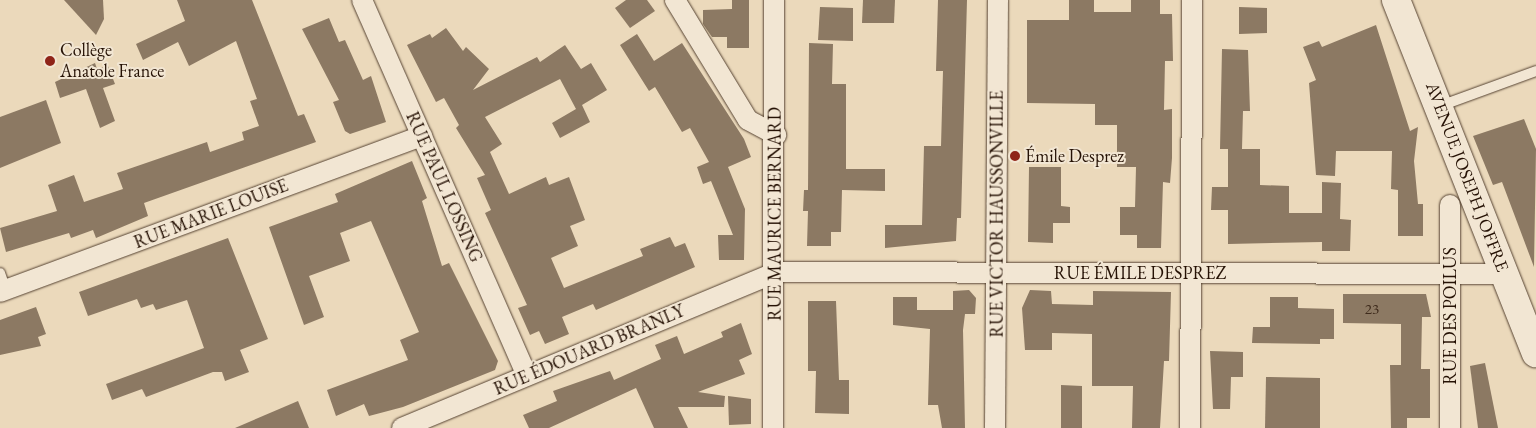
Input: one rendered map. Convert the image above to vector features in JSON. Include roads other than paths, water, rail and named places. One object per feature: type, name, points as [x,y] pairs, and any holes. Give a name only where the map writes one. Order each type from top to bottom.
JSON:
[{"type":"street","name":"RUE PAUL LOSSING","points":[[362,0],[527,375]]},
{"type":"street","points":[[676,0],[748,120],[776,135]]},
{"type":"street","name":"RUE MAURICE BERNARD","points":[[774,0],[776,135],[774,428]]},
{"type":"street","name":"RUE VICTOR HAUSSONVILLE","points":[[996,428],[998,0]]},
{"type":"street","points":[[1190,428],[1193,273],[1192,0]]},
{"type":"street","name":"AVENUE JOSEPH JOFFRE","points":[[1396,0],[1440,106],[1536,353]]},
{"type":"street","name":"RUE MARIE LOUISE","points":[[2,285],[422,136]]},
{"type":"street","name":"RUE DES POILUS","points":[[1450,204],[1450,428]]},
{"type":"street","name":"RUE ÉMILE DESPREZ","points":[[776,272],[1504,274]]},
{"type":"street","name":"RUE ÉDOUARD BRANLY","points":[[402,428],[776,272]]},
{"type":"lane","points":[[1440,106],[1536,71]]},
{"type":"place","name":"Collège Anatole France","points":[[50,61]]},
{"type":"place","name":"Émile Desprez","points":[[1015,156]]}]
